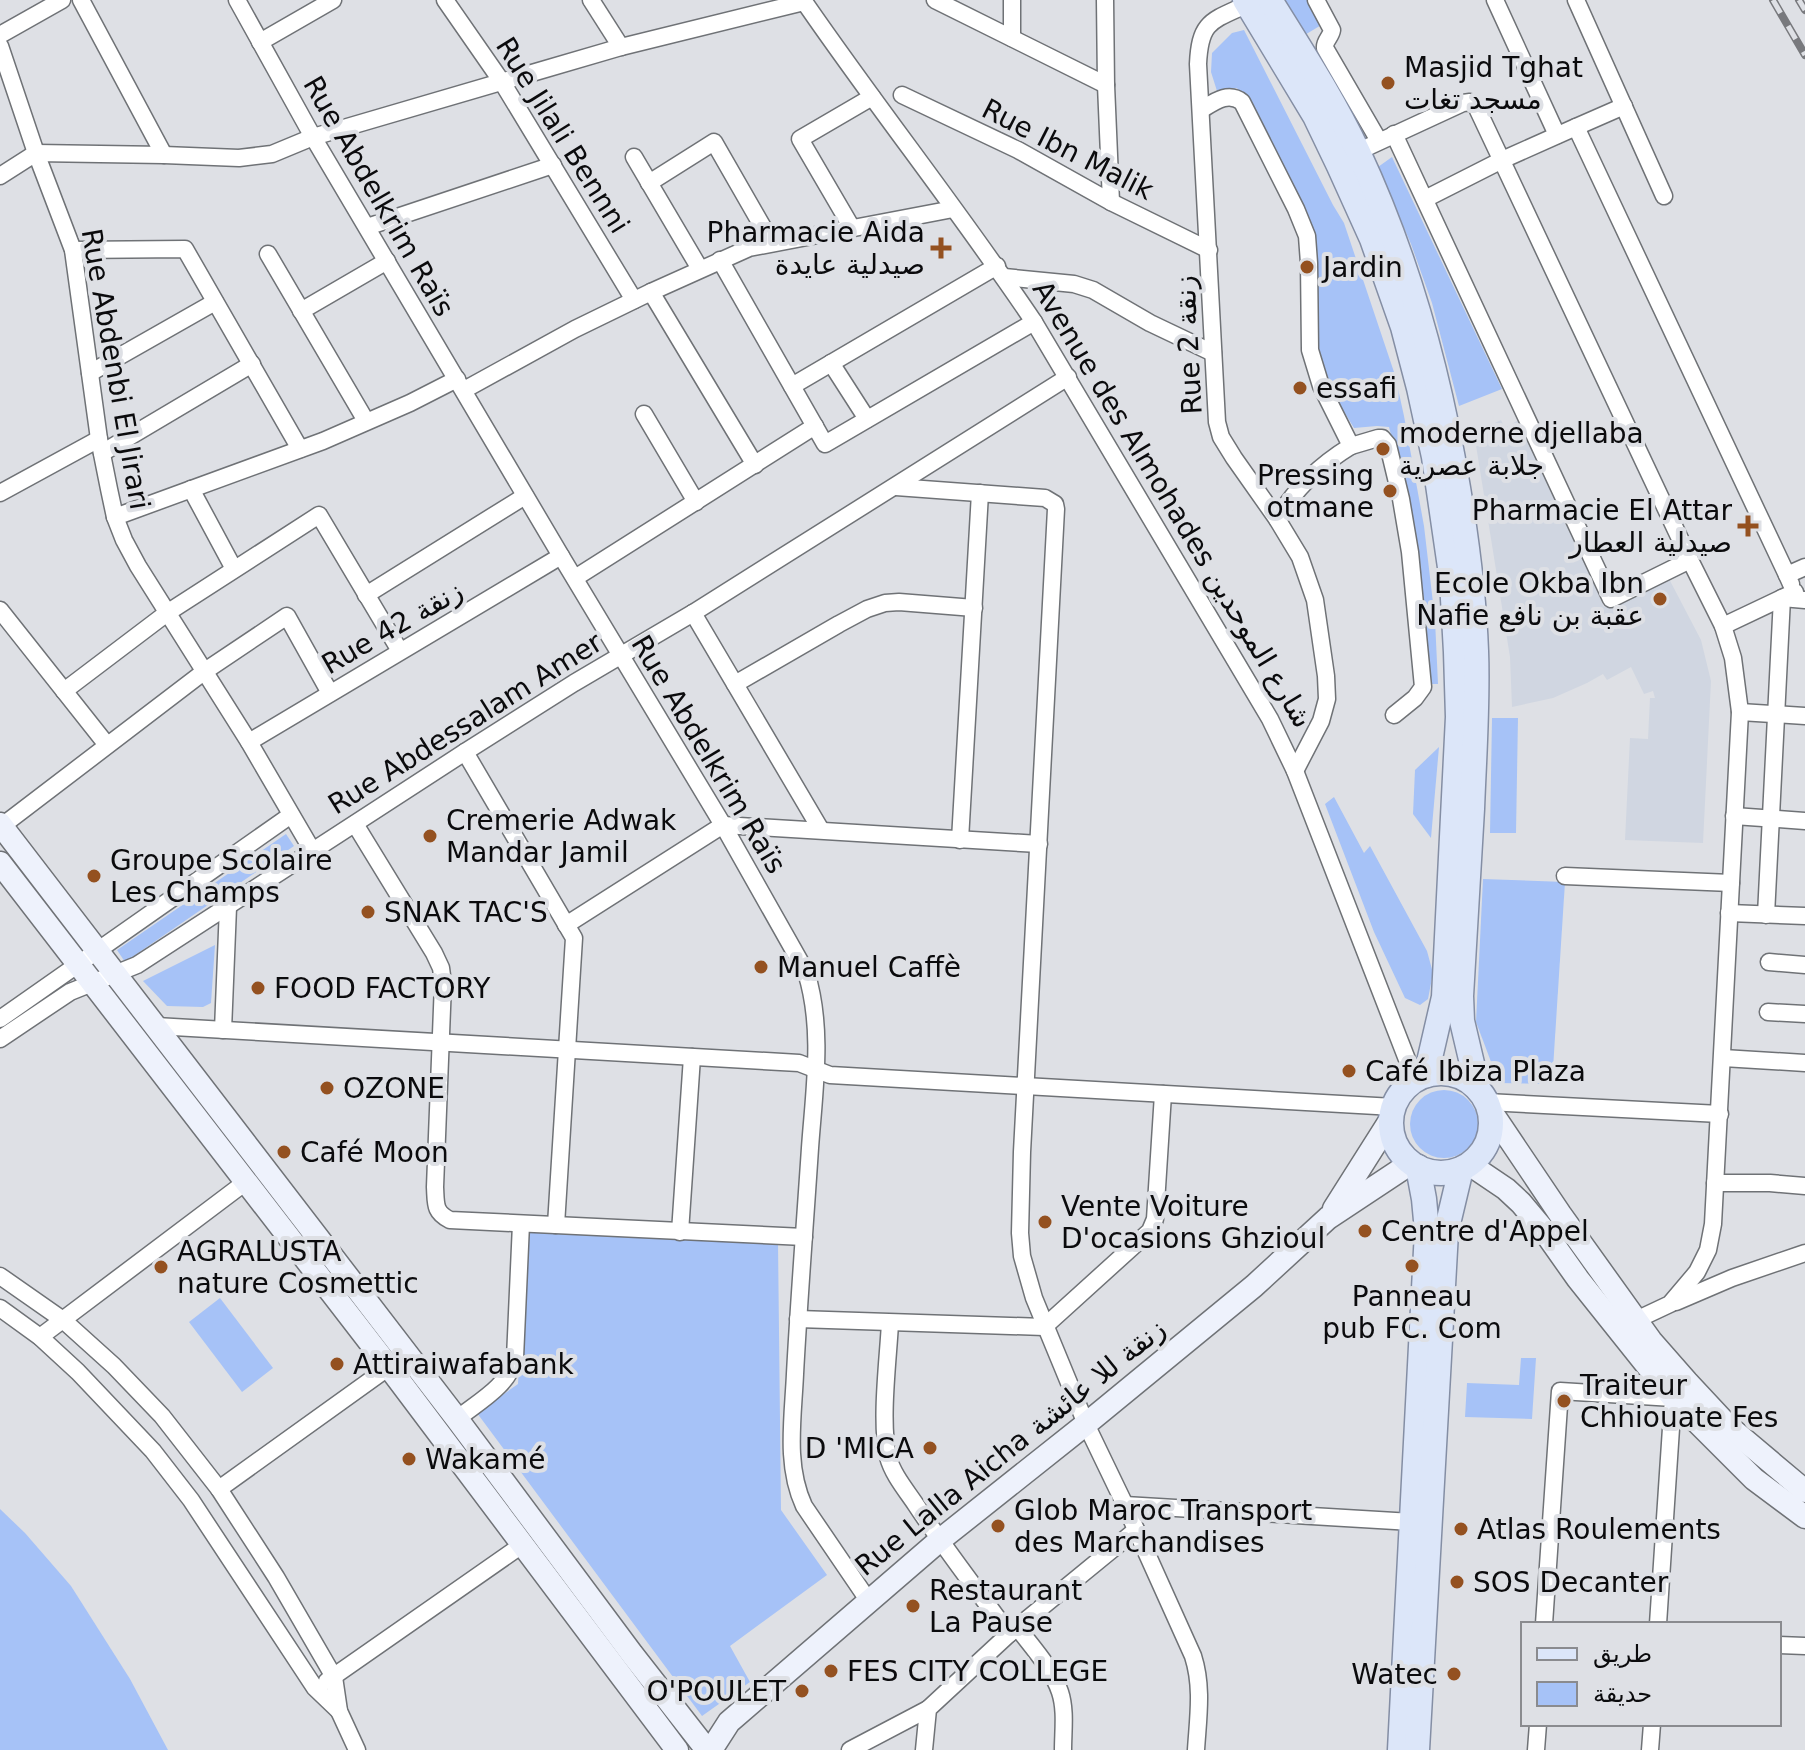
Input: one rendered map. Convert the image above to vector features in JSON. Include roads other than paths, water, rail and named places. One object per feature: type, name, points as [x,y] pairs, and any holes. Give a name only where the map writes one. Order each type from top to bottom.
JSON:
[{"type":"main road","points":[[1254,1],[1377,142],[1390,229],[1422,321],[1438,381],[1469,567],[1476,651],[1476,715],[1461,996],[1462,1021],[1491,1121],[1487,1140],[1476,1159],[1465,1166],[1444,1172],[1414,1165]]},
{"type":"main road","points":[[1254,1],[1315,116],[1372,239],[1403,327],[1434,457],[1452,581],[1458,717],[1444,997],[1420,1078]]},
{"type":"main road","points":[[1400,1750],[1427,1231],[1424,1199],[1414,1165],[1395,1141],[1391,1130],[1392,1113],[1399,1095],[1420,1078],[1445,1073],[1463,1077],[1485,1101]]},
{"type":"main road","points":[[1417,1750],[1446,1232],[1465,1166]]},
{"type":"street","points":[[0,35],[62,0]]},
{"type":"street","points":[[81,0],[164,155]]},
{"type":"street","name":"Rue Abdelkrim Raïs","points":[[237,0],[313,137],[723,825],[806,972],[816,1024],[816,1069],[798,1319],[792,1470],[804,1506],[868,1600]]},
{"type":"street","points":[[260,42],[333,0]]},
{"type":"street","name":"Rue Jilali Bennni","points":[[445,0],[502,82],[634,300]]},
{"type":"street","points":[[591,0],[621,47]]},
{"type":"street","points":[[935,0],[1106,85]]},
{"type":"street","points":[[1012,0],[1012,38]]},
{"type":"street","points":[[1105,0],[1111,202]]},
{"type":"street","points":[[1316,0],[1332,30],[1325,48],[1377,142],[1425,199],[1611,599],[1690,560]]},
{"type":"street","points":[[1495,0],[1557,135]]},
{"type":"street","points":[[1576,0],[1664,196]]},
{"type":"street","points":[[0,176],[36,153],[239,158],[272,154],[313,137],[621,47],[804,1]]},
{"type":"street","name":"Avenue des Almohades شارع الموحدين","points":[[804,1],[1034,322],[1270,719],[1295,771],[1420,1078]]},
{"type":"street","name":"Rue 2 زنقة","points":[[1254,1],[1213,20],[1204,30],[1199,43],[1213,353],[1217,422],[1221,437],[1300,557],[1315,600],[1327,699],[1321,721],[1295,771]]},
{"type":"street","name":"Rue Abdenbi El Jirari","points":[[0,46],[73,250],[100,446],[115,517],[124,540],[167,613],[249,742],[312,850]]},
{"type":"street","name":"Rue Ibn Malik","points":[[902,95],[1018,150],[1111,202],[1209,250]]},
{"type":"street","points":[[852,228],[800,139],[872,97]]},
{"type":"street","points":[[1201,110],[1227,97],[1242,102],[1296,209],[1307,236],[1310,350],[1321,386],[1351,446]]},
{"type":"street","points":[[1377,142],[1463,103],[1470,102],[1476,106],[1723,626],[1733,658],[1740,712],[1713,1224],[1708,1250],[1697,1272],[1670,1304]]},
{"type":"street","points":[[1425,199],[1502,160],[1624,106]]},
{"type":"street","points":[[1576,127],[1795,597],[1777,714],[1766,915]]},
{"type":"street","points":[[649,183],[714,142],[772,243]]},
{"type":"street","points":[[634,157],[700,269]]},
{"type":"street","points":[[367,227],[553,165]]},
{"type":"street","points":[[115,517],[323,441],[460,385],[749,248],[953,209]]},
{"type":"street","points":[[73,250],[185,249],[300,449]]},
{"type":"street","points":[[268,254],[366,421]]},
{"type":"street","points":[[720,260],[825,444],[1034,322]]},
{"type":"street","points":[[301,311],[387,261]]},
{"type":"street","points":[[792,386],[1000,272],[1093,290],[1150,323],[1213,353]]},
{"type":"street","points":[[651,292],[755,465]]},
{"type":"street","points":[[90,373],[215,302]]},
{"type":"street","points":[[831,363],[867,419]]},
{"type":"street","points":[[0,493],[100,446],[252,364]]},
{"type":"street","name":"Rue Abdessalam Amer","points":[[85,974],[115,975],[137,965],[465,752],[896,487],[1068,377]]},
{"type":"street","points":[[644,414],[696,502]]},
{"type":"street","points":[[575,578],[815,426]]},
{"type":"street","points":[[1277,519],[1288,500],[1314,472],[1351,446],[1378,438],[1388,445],[1410,552],[1423,687],[1394,715]]},
{"type":"street","points":[[896,487],[1045,498],[1056,509],[1020,1233],[1027,1277],[1044,1327],[1198,1670],[1200,1692],[1196,1750]]},
{"type":"street","points":[[191,489],[234,569]]},
{"type":"street","points":[[960,840],[980,493]]},
{"type":"street","points":[[366,595],[525,496]]},
{"type":"street","points":[[64,691],[167,613],[319,515],[400,651]]},
{"type":"street","name":"Rue 42 زنقة","points":[[249,742],[561,556]]},
{"type":"street","points":[[1787,575],[1805,567]]},
{"type":"street","points":[[1723,626],[1795,597]]},
{"type":"street","points":[[735,684],[876,606],[899,602],[974,608]]},
{"type":"street","points":[[0,610],[107,745]]},
{"type":"street","points":[[693,613],[821,830]]},
{"type":"street","points":[[330,693],[287,616],[205,671],[1,825],[457,1419],[632,1654],[705,1745]]},
{"type":"street","points":[[1740,712],[1805,716]]},
{"type":"street","points":[[465,752],[574,938],[556,1225]]},
{"type":"street","points":[[0,1039],[70,992],[97,952],[291,815]]},
{"type":"street","points":[[1734,816],[1805,821]]},
{"type":"street","points":[[355,824],[441,968],[442,1043],[435,1187],[437,1209],[441,1216],[450,1220],[804,1237]]},
{"type":"street","points":[[566,925],[723,825],[1039,844]]},
{"type":"street","points":[[0,863],[389,1367],[676,1750]]},
{"type":"street","points":[[1565,876],[1731,883]]},
{"type":"street","points":[[223,1030],[228,907]]},
{"type":"street","points":[[1729,913],[1805,916]]},
{"type":"street","points":[[1769,962],[1805,965]]},
{"type":"street","points":[[0,1019],[85,974]]},
{"type":"street","points":[[1768,1012],[1805,1014]]},
{"type":"street","points":[[156,1026],[799,1063],[830,1075],[1163,1094],[1392,1113]]},
{"type":"street","points":[[680,1232],[692,1057]]},
{"type":"street","points":[[1723,1058],[1805,1063]]},
{"type":"street","points":[[798,1319],[1044,1327],[1150,1231],[1155,1219],[1163,1094]]},
{"type":"street","points":[[1485,1101],[1720,1114]]},
{"type":"street","points":[[1485,1101],[1636,1320],[1729,1427],[1805,1491]]},
{"type":"street","name":"Rue Lalla Aicha زنقة للا عائشة","points":[[1328,1218],[1392,1113]]},
{"type":"street","name":"Rue Lalla Aicha زنقة للا عائشة","points":[[676,1750],[705,1745],[868,1600],[1254,1286],[1328,1218],[1414,1165]]},
{"type":"street","points":[[1465,1166],[1506,1189],[1528,1211],[1673,1398],[1754,1479],[1805,1517]]},
{"type":"street","points":[[40,1337],[247,1181]]},
{"type":"street","points":[[1715,1183],[1805,1186]]},
{"type":"street","points":[[457,1419],[501,1384],[513,1368],[521,1224]]},
{"type":"street","points":[[1636,1320],[1732,1278],[1805,1253]]},
{"type":"street","points":[[0,1276],[63,1320],[114,1366],[162,1416],[219,1489],[276,1577],[334,1677],[339,1711],[357,1750]]},
{"type":"street","points":[[0,1308],[40,1337],[98,1392],[153,1451],[191,1500],[315,1688],[339,1711]]},
{"type":"street","points":[[890,1323],[886,1401],[889,1461],[940,1540],[1046,1667],[1061,1694],[1063,1750]]},
{"type":"street","points":[[219,1489],[389,1367]]},
{"type":"street","points":[[1544,1622],[1560,1391],[1673,1398]]},
{"type":"street","points":[[1658,1622],[1673,1398]]},
{"type":"street","points":[[1125,1505],[1412,1522]]},
{"type":"street","points":[[860,1748],[928,1709],[1013,1631],[1136,1530]]},
{"type":"street","points":[[315,1688],[522,1545]]},
{"type":"street","points":[[1781,1645],[1805,1646]]},
{"type":"street","points":[[924,1750],[928,1709]]},
{"type":"street","points":[[1536,1750],[1538,1726]]},
{"type":"street","points":[[1650,1750],[1652,1726]]},
{"type":"railway","points":[[1773,0],[1805,55]]},
{"type":"railway","points":[[1799,0],[1805,10]]},
{"type":"place","name":"Masjid Tghat مسجد تغات","points":[[1388,83]]},
{"type":"place","name":"Pharmacie Aida صيدلية عايدة","points":[[941,248]]},
{"type":"place","name":"Jardin","points":[[1307,267]]},
{"type":"place","name":"essafi","points":[[1300,388]]},
{"type":"place","name":"moderne djellaba جلابة عصرية","points":[[1383,449]]},
{"type":"place","name":"Pressing otmane","points":[[1390,491]]},
{"type":"place","name":"Pharmacie El Attar صيدلية العطار","points":[[1748,526]]},
{"type":"place","name":"Ecole Okba Ibn Nafie عقبة بن نافع","points":[[1660,599]]},
{"type":"place","name":"Cremerie Adwak Mandar Jamil","points":[[430,836]]},
{"type":"place","name":"Groupe Scolaire Les Champs","points":[[94,876]]},
{"type":"place","name":"SNAK TAC'S","points":[[368,912]]},
{"type":"place","name":"Manuel Caffè","points":[[761,967]]},
{"type":"place","name":"FOOD FACTORY","points":[[258,988]]},
{"type":"place","name":"Café Ibiza Plaza","points":[[1349,1071]]},
{"type":"place","name":"OZONE","points":[[327,1088]]},
{"type":"place","name":"Café Moon","points":[[284,1152]]},
{"type":"place","name":"Vente Voiture D'ocasions Ghzioul","points":[[1045,1222]]},
{"type":"place","name":"Centre d'Appel","points":[[1365,1231]]},
{"type":"place","name":"Panneau pub FC. Com","points":[[1412,1266]]},
{"type":"place","name":"AGRALUSTA nature Cosmettic","points":[[161,1267]]},
{"type":"place","name":"Attiraiwafabank","points":[[337,1364]]},
{"type":"place","name":"Traiteur Chhiouate Fes","points":[[1564,1401]]},
{"type":"place","name":"D 'MICA","points":[[930,1448]]},
{"type":"place","name":"Wakamé","points":[[409,1459]]},
{"type":"place","name":"Glob Maroc Transport des Marchandises","points":[[998,1526]]},
{"type":"place","name":"Atlas Roulements","points":[[1461,1529]]},
{"type":"place","name":"SOS Decanter","points":[[1457,1582]]},
{"type":"place","name":"Restaurant La Pause","points":[[913,1606]]},
{"type":"place","name":"FES CITY COLLEGE","points":[[831,1671]]},
{"type":"place","name":"Watec","points":[[1454,1674]]},
{"type":"place","name":"O'POULET","points":[[802,1691]]}]
